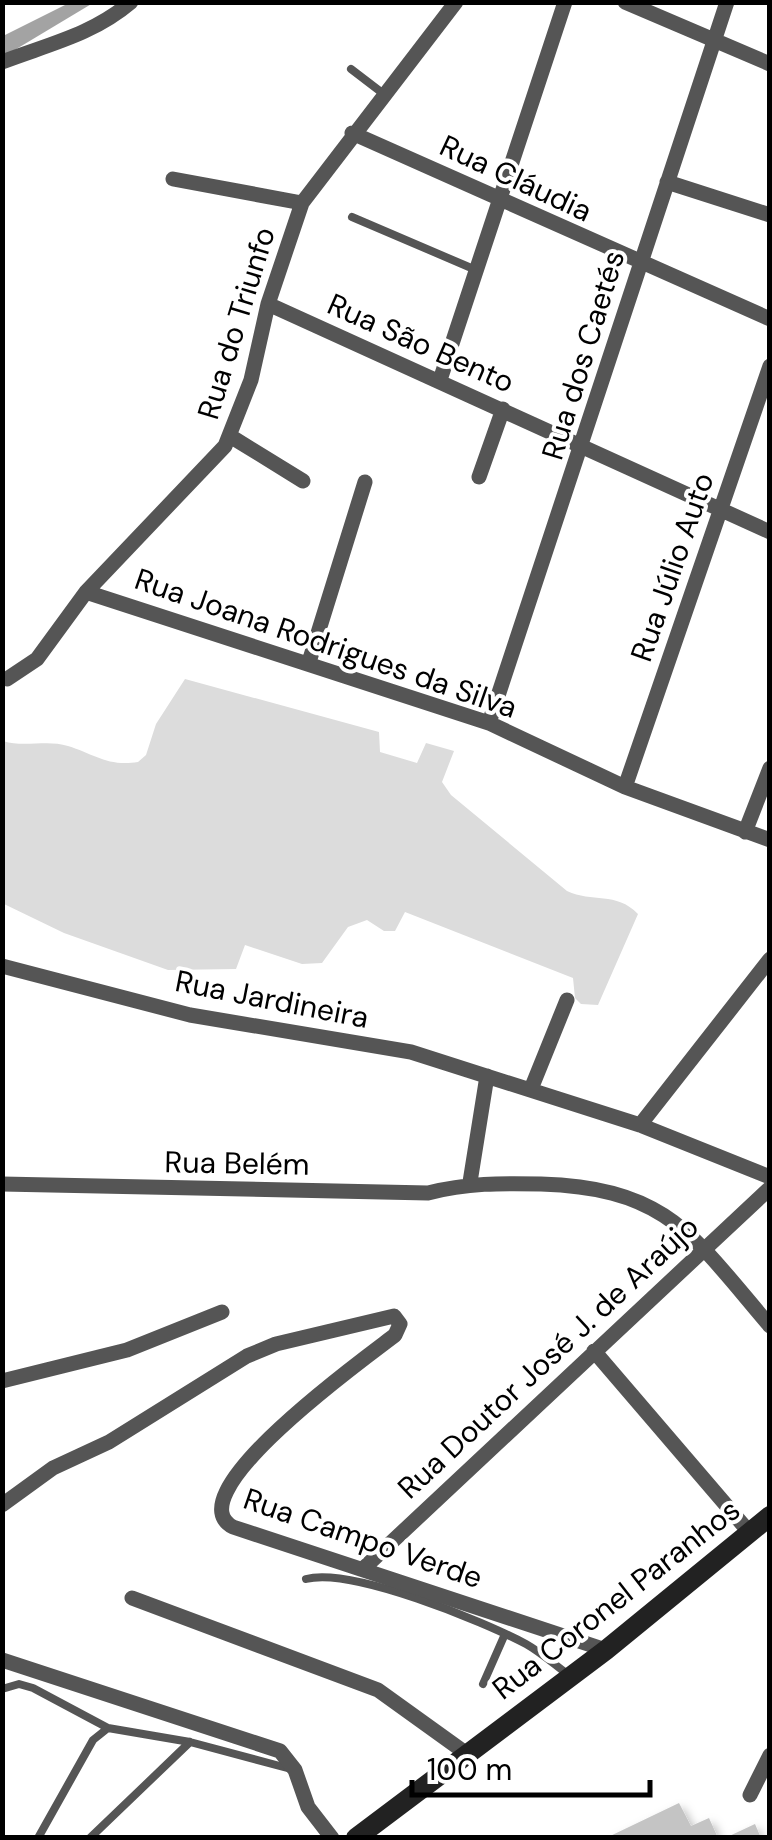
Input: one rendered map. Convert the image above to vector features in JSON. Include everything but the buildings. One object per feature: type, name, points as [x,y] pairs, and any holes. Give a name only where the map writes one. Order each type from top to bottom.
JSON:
[{"type":"street","points":[[2,62],[77,38],[107,23],[132,2]]},
{"type":"street","name":"Rua do Triunfo","points":[[5,681],[37,658],[86,592],[156,515],[207,467],[230,436],[252,380],[268,304],[302,203],[456,2]]},
{"type":"street","points":[[440,380],[565,2]]},
{"type":"street","points":[[624,2],[770,64]]},
{"type":"street","name":"Rua dos Caetés","points":[[490,723],[584,447],[727,2]]},
{"type":"street","name":"Rua Cláudia","points":[[352,133],[640,265],[770,319]]},
{"type":"street","points":[[173,179],[302,203]]},
{"type":"street","points":[[667,182],[770,215]]},
{"type":"street","name":"Rua São Bento","points":[[268,304],[770,532]]},
{"type":"street","name":"Rua Júlio Auto","points":[[625,787],[770,366]]},
{"type":"street","points":[[479,477],[502,409]]},
{"type":"street","points":[[230,436],[303,481]]},
{"type":"street","points":[[309,662],[366,482]]},
{"type":"street","name":"Rua Joana Rodrigues da Silva","points":[[86,592],[490,723],[625,787],[770,840]]},
{"type":"street","points":[[745,832],[770,768]]},
{"type":"street","points":[[640,1125],[770,959]]},
{"type":"street","name":"Rua Jardineira","points":[[2,966],[190,1015],[411,1052],[640,1125],[770,1177]]},
{"type":"street","points":[[530,1089],[566,1000]]},
{"type":"street","points":[[470,1182],[487,1076]]},
{"type":"street","name":"Rua Belém","points":[[2,1184],[428,1193],[470,1182],[594,1186],[616,1191],[668,1217],[705,1250],[770,1326]]},
{"type":"street","name":"Rua Doutor José J. de Araújo","points":[[364,1567],[770,1188]]},
{"type":"street","points":[[2,1382],[127,1350],[222,1312]]},
{"type":"street","name":"Rua Campo Verde","points":[[2,1505],[54,1468],[109,1442],[247,1356],[276,1344],[394,1316],[399,1329],[259,1446],[224,1496],[219,1510],[224,1522],[606,1650]]},
{"type":"street","points":[[594,1351],[750,1533]]},
{"type":"street","name":"Rua Coronel Paranhos","points":[[356,1838],[606,1650],[770,1516]]},
{"type":"street","points":[[132,1598],[378,1690],[467,1754]]},
{"type":"street","points":[[2,1660],[270,1747],[289,1759],[308,1808],[332,1838]]},
{"type":"street","points":[[750,1795],[770,1756]]},
{"type":"lane","points":[[350,69],[385,95]]},
{"type":"lane","points":[[352,217],[476,270]]},
{"type":"lane","points":[[306,1578],[341,1576],[505,1634],[570,1676]]},
{"type":"lane","points":[[483,1684],[505,1634]]},
{"type":"lane","points":[[2,1689],[19,1684],[108,1728],[190,1742],[295,1770]]},
{"type":"lane","points":[[38,1838],[93,1740],[108,1728]]},
{"type":"lane","points":[[90,1838],[190,1742]]},
{"type":"shaded area","points":[[69,3],[93,3],[3,57],[3,36]]},
{"type":"shaded area","points":[[185,679],[379,732],[380,752],[417,763],[426,743],[454,751],[442,782],[451,795],[567,891],[621,902],[638,914],[598,1005],[581,1004],[575,998],[573,978],[405,912],[395,931],[384,931],[367,920],[348,927],[322,963],[302,964],[245,945],[236,969],[168,970],[64,933],[4,904],[3,741],[60,744],[110,761],[138,762],[146,755],[156,724]]}]
